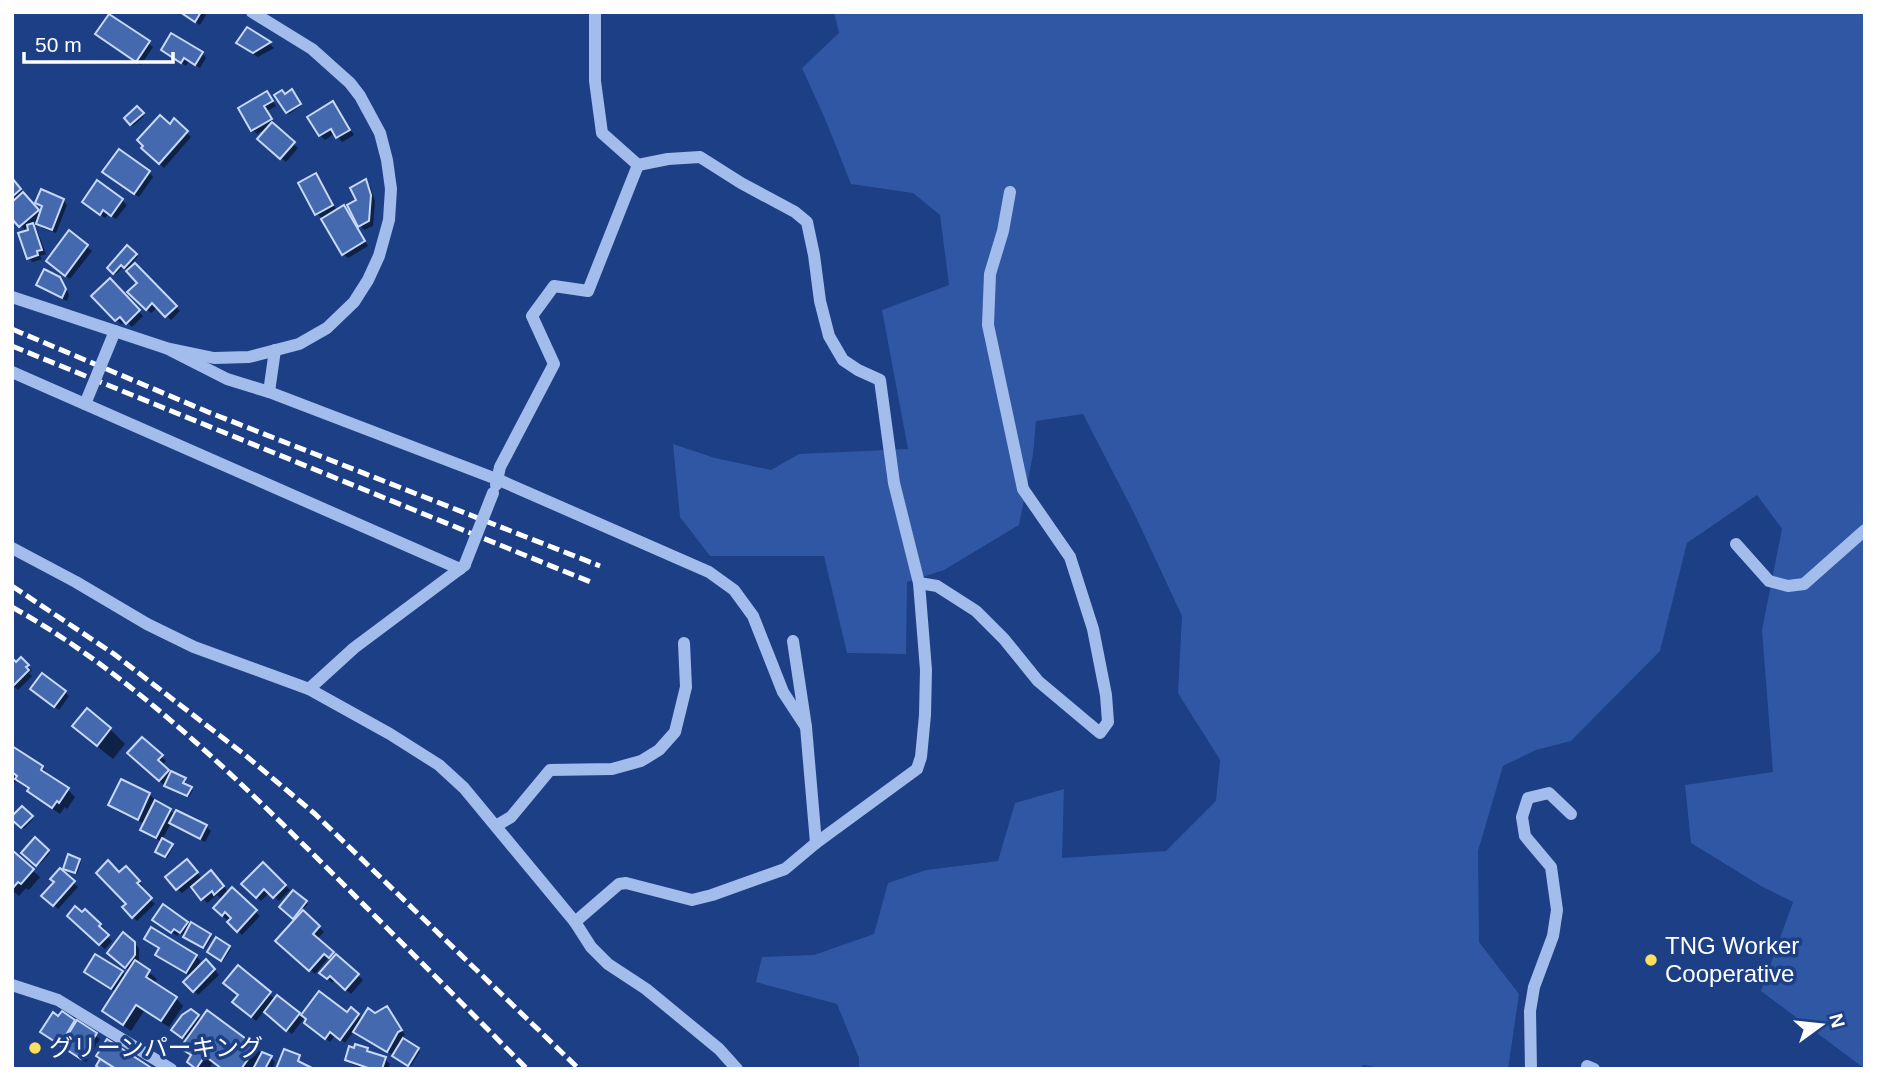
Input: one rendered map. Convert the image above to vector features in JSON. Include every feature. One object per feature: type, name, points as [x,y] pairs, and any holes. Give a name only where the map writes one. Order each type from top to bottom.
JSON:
[{"type":"street","points":[[12,297],[166,348],[214,358],[249,357],[299,344],[327,327],[354,302],[379,256],[389,220],[391,189],[380,133],[350,83],[312,49],[252,12]]},
{"type":"street","points":[[595,12],[595,81],[602,133],[638,165]]},
{"type":"street","points":[[575,922],[619,884],[626,883],[692,900],[785,869],[816,843],[918,769],[925,715],[926,670],[919,583],[894,484],[880,380],[843,360],[829,336],[820,301],[807,222],[795,212],[700,157],[668,159],[638,165]]},
{"type":"street","points":[[309,689],[355,648],[463,567],[499,480],[500,467],[554,364],[532,316],[554,286],[588,291],[638,165]]},
{"type":"street","points":[[919,583],[937,586],[976,611],[1004,639],[1038,681],[1100,733],[1108,722],[1106,695],[1093,629],[1070,557],[1023,488],[988,325],[990,274],[1003,231],[1010,192]]},
{"type":"street","points":[[85,404],[115,331]]},
{"type":"street","points":[[166,348],[227,379],[499,480],[709,572],[734,590],[753,616],[783,692],[806,727]]},
{"type":"street","points":[[268,392],[275,351]]},
{"type":"street","points":[[12,372],[463,567]]},
{"type":"street","points":[[1737,544],[1769,581],[1787,586],[1804,584],[1865,530]]},
{"type":"street","points":[[12,548],[147,624],[194,647],[309,689],[439,765],[464,788],[575,922],[591,947],[608,964],[646,989],[719,1049],[737,1069]]},
{"type":"street","points":[[793,640],[806,727],[816,843]]},
{"type":"street","points":[[496,827],[511,817],[550,770],[612,769],[641,761],[659,750],[675,732],[686,687],[684,643]]},
{"type":"street","points":[[1531,1069],[1531,1011],[1534,987],[1553,936],[1558,910],[1551,867],[1525,836],[1522,817],[1528,798],[1549,793],[1571,814]]},
{"type":"street","points":[[12,985],[58,1000],[171,1069]]},
{"type":"shaded area","points":[[834,12],[1865,12],[1865,1069],[1761,991],[1793,902],[1761,886],[1691,843],[1685,785],[1773,772],[1762,630],[1782,529],[1757,495],[1687,543],[1660,651],[1571,741],[1536,750],[1503,766],[1478,851],[1479,942],[1519,994],[1508,1069],[1388,1069],[1363,1065],[1360,1069],[859,1069],[859,1058],[837,1004],[756,982],[762,957],[814,955],[874,934],[888,883],[926,870],[998,861],[1015,803],[1064,789],[1062,858],[1166,851],[1216,801],[1220,760],[1178,693],[1182,616],[1134,513],[1083,414],[1036,421],[1033,455],[1019,525],[944,570],[907,582],[906,654],[847,653],[824,556],[710,556],[680,517],[673,444],[715,458],[771,470],[799,454],[908,449],[882,310],[949,285],[940,215],[913,193],[851,184],[802,68],[839,33]]},
{"type":"building","points":[[180,12],[201,12],[195,22]]},
{"type":"building","points":[[109,14],[150,41],[136,62],[95,34]]},
{"type":"building","points":[[247,27],[271,42],[253,53],[236,43]]},
{"type":"building","points":[[171,33],[203,52],[195,65],[184,58],[181,63],[161,50]]},
{"type":"building","points":[[292,89],[301,104],[286,113],[274,95],[282,90],[285,94]]},
{"type":"building","points":[[267,91],[273,101],[264,106],[272,119],[251,131],[238,108]]},
{"type":"building","points":[[333,101],[350,130],[336,138],[331,129],[319,136],[307,117]]},
{"type":"building","points":[[137,106],[144,113],[130,125],[124,118]]},
{"type":"building","points":[[160,115],[170,124],[174,118],[188,131],[159,164],[141,148],[143,146],[137,140]]},
{"type":"building","points":[[272,122],[295,142],[280,159],[257,139]]},
{"type":"building","points":[[119,149],[150,171],[134,194],[102,172]]},
{"type":"building","points":[[316,173],[333,205],[315,215],[298,183]]},
{"type":"building","points":[[12,178],[21,189],[12,197]]},
{"type":"building","points":[[366,179],[371,195],[369,221],[358,227],[347,205],[356,200],[350,188]]},
{"type":"building","points":[[97,180],[123,199],[111,216],[103,210],[100,215],[82,202]]},
{"type":"building","points":[[41,189],[64,199],[52,230],[36,224],[42,206],[35,203]]},
{"type":"building","points":[[23,192],[39,210],[19,227],[12,219],[12,202]]},
{"type":"building","points":[[344,205],[365,241],[342,255],[321,219]]},
{"type":"building","points":[[33,223],[42,250],[37,251],[38,255],[27,259],[18,233],[28,230],[27,225]]},
{"type":"building","points":[[69,230],[88,245],[65,276],[46,261]]},
{"type":"building","points":[[127,245],[137,254],[124,268],[121,265],[113,274],[107,268]]},
{"type":"building","points":[[135,263],[177,306],[165,317],[152,303],[146,310],[127,292],[137,283],[126,271]]},
{"type":"building","points":[[44,269],[60,277],[66,289],[62,298],[36,285]]},
{"type":"building","points":[[110,278],[140,310],[126,324],[120,317],[115,321],[91,296]]},
{"type":"building","points":[[21,657],[29,665],[26,667],[29,670],[12,687],[12,658],[16,662]]},
{"type":"building","points":[[42,673],[66,691],[54,707],[30,689]]},
{"type":"building","points":[[87,708],[111,728],[97,746],[72,726]]},
{"type":"building","points":[[142,737],[163,755],[158,760],[169,770],[159,781],[127,753]]},
{"type":"building","points":[[12,746],[43,766],[41,770],[69,788],[59,803],[57,801],[52,808],[15,779],[17,776],[12,772]]},
{"type":"building","points":[[171,771],[186,778],[183,783],[192,787],[187,796],[164,786]]},
{"type":"building","points":[[121,779],[150,793],[138,820],[108,805]]},
{"type":"building","points":[[155,800],[171,809],[156,838],[140,830]]},
{"type":"building","points":[[22,806],[33,816],[21,828],[12,820],[12,816]]},
{"type":"building","points":[[176,810],[207,825],[200,839],[169,823]]},
{"type":"building","points":[[35,837],[49,850],[36,866],[21,853]]},
{"type":"building","points":[[162,838],[173,844],[165,857],[155,852]]},
{"type":"building","points":[[12,850],[34,869],[21,884],[18,882],[12,889]]},
{"type":"building","points":[[68,854],[80,859],[75,873],[63,869]]},
{"type":"building","points":[[187,859],[198,872],[176,890],[165,877]]},
{"type":"building","points":[[108,860],[119,872],[126,866],[140,881],[137,883],[152,898],[132,918],[122,907],[126,904],[96,873]]},
{"type":"building","points":[[263,862],[286,885],[273,898],[264,889],[256,898],[241,884]]},
{"type":"building","points":[[60,868],[75,881],[53,906],[41,896],[54,882],[50,879]]},
{"type":"building","points":[[211,870],[224,886],[214,895],[212,891],[201,900],[191,887]]},
{"type":"building","points":[[232,887],[257,910],[237,932],[227,922],[231,918],[225,912],[222,916],[213,908]]},
{"type":"building","points":[[293,890],[307,901],[293,919],[279,907]]},
{"type":"building","points":[[163,904],[188,922],[180,933],[174,929],[171,933],[152,920]]},
{"type":"building","points":[[75,906],[82,912],[85,909],[109,935],[99,945],[67,916]]},
{"type":"building","points":[[303,910],[320,926],[313,934],[334,952],[329,958],[324,954],[309,971],[275,941]]},
{"type":"building","points":[[191,922],[211,934],[203,948],[183,937]]},
{"type":"building","points":[[151,927],[197,955],[186,973],[155,955],[159,948],[144,939]]},
{"type":"building","points":[[123,932],[135,942],[135,955],[125,968],[107,953]]},
{"type":"building","points":[[216,937],[230,946],[221,961],[207,952]]},
{"type":"building","points":[[95,954],[123,971],[111,989],[84,972]]},
{"type":"building","points":[[336,954],[359,974],[345,990],[330,976],[327,979],[319,973]]},
{"type":"building","points":[[206,959],[215,969],[193,992],[183,982]]},
{"type":"building","points":[[135,960],[150,970],[146,977],[177,997],[161,1021],[136,1005],[123,1025],[102,1011]]},
{"type":"building","points":[[238,965],[271,992],[251,1017],[232,1002],[238,995],[223,983]]},
{"type":"building","points":[[319,991],[347,1012],[351,1007],[359,1014],[340,1040],[330,1032],[325,1039],[304,1023],[306,1019],[301,1015]]},
{"type":"building","points":[[277,995],[300,1013],[286,1031],[264,1012]]},
{"type":"building","points":[[387,1006],[402,1030],[398,1032],[387,1052],[353,1032],[368,1008],[375,1013]]},
{"type":"building","points":[[191,1009],[199,1015],[182,1038],[171,1030],[182,1015]]},
{"type":"building","points":[[207,1010],[257,1047],[241,1069],[222,1069],[205,1056],[196,1069],[187,1062],[191,1055],[180,1048]]},
{"type":"building","points":[[62,1011],[75,1020],[60,1045],[40,1032],[53,1012],[58,1016]]},
{"type":"building","points":[[77,1020],[97,1033],[81,1059],[61,1046]]},
{"type":"building","points":[[403,1038],[419,1048],[408,1066],[392,1056]]},
{"type":"building","points":[[107,1039],[150,1067],[149,1069],[116,1069],[96,1056]]},
{"type":"building","points":[[355,1044],[386,1057],[382,1069],[371,1069],[345,1060],[349,1046],[354,1048]]},
{"type":"building","points":[[284,1049],[300,1055],[298,1061],[314,1069],[276,1069]]},
{"type":"building","points":[[262,1052],[272,1056],[266,1067],[268,1069],[253,1069]]},
{"type":"building","points":[[100,1059],[116,1069],[101,1069],[96,1066]]},
{"type":"railway","points":[[12,329],[208,412],[600,566]]},
{"type":"railway","points":[[12,346],[593,583]]},
{"type":"railway","points":[[12,586],[114,654],[245,755],[315,814],[579,1069]]},
{"type":"railway","points":[[12,607],[94,660],[208,753],[314,855],[527,1069]]},
{"type":"place","name":"TNG Worker Cooperative","points":[[1651,960]]},
{"type":"place","name":"グリーンパーキング","points":[[35,1048]]}]
